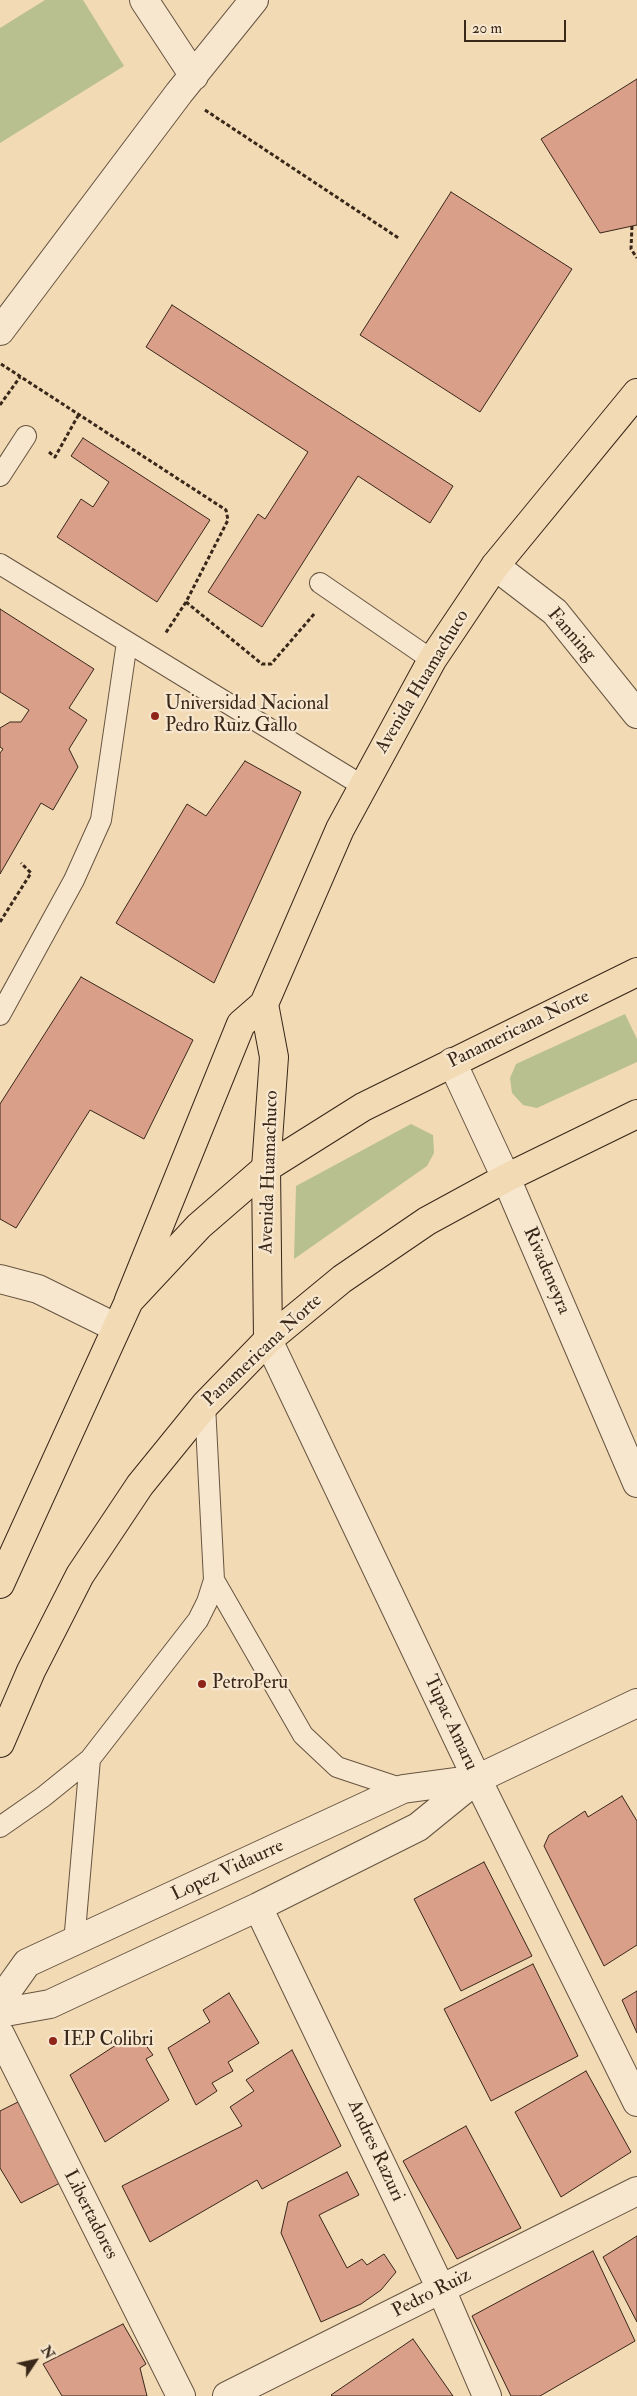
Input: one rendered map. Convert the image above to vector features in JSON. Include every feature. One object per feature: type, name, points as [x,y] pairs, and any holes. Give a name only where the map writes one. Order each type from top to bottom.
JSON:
[{"type":"main road","name":"Avenida Huamachuco","points":[[129,1301],[241,1024],[264,1004],[340,829],[432,660],[495,566],[637,393]]},
{"type":"main road","name":"Panamericana Norte","points":[[0,1584],[115,1327],[129,1301],[199,1226],[266,1168],[362,1107],[637,972]]},
{"type":"main road","name":"Avenida Huamachuco","points":[[264,1004],[274,1057],[266,1168],[268,1340]]},
{"type":"main road","name":"Panamericana Norte","points":[[0,1743],[31,1671],[80,1575],[140,1486],[205,1405],[268,1340],[342,1279],[427,1221],[506,1178],[637,1114]]},
{"type":"street","points":[[144,0],[187,84]]},
{"type":"street","points":[[0,331],[187,84],[254,0]]},
{"type":"street","name":"Fanning","points":[[495,566],[555,612],[637,714]]},
{"type":"street","name":"Rivadeneyra","points":[[452,1062],[506,1178],[637,1482]]},
{"type":"street","points":[[0,1279],[38,1289],[115,1327]]},
{"type":"street","name":"Tupac Amaru","points":[[268,1340],[477,1780],[637,2102]]},
{"type":"street","name":"Lopez Vidaurre","points":[[0,2013],[50,2004],[258,1907],[418,1827],[477,1780],[637,1703]]},
{"type":"street","name":"Lopez Vidaurre","points":[[0,2001],[28,1963],[404,1789],[477,1780]]},
{"type":"street","name":"Andres Razuri","points":[[258,1907],[441,2289],[487,2396]]},
{"type":"street","name":"Libertadores","points":[[0,2034],[181,2396]]},
{"type":"street","name":"Pedro Ruiz","points":[[227,2396],[637,2191]]},
{"type":"lane","points":[[0,476],[26,436]]},
{"type":"lane","points":[[0,564],[363,786]]},
{"type":"lane","points":[[327,587],[432,660]]},
{"type":"lane","points":[[0,1014],[74,880],[101,820],[127,642]]},
{"type":"lane","points":[[0,1827],[43,1797],[90,1759],[198,1620],[207,1602],[214,1580],[205,1405]]},
{"type":"lane","points":[[214,1580],[303,1735],[337,1767],[404,1789]]},
{"type":"lane","points":[[74,1943],[90,1759]]},
{"type":"path","points":[[187,84],[400,239]]},
{"type":"path","points":[[632,226],[631,249],[637,258]]},
{"type":"path","points":[[0,364],[226,510],[228,520],[186,602],[150,656]]},
{"type":"path","points":[[0,405],[20,377]]},
{"type":"path","points":[[186,602],[262,664],[271,664],[327,587]]},
{"type":"path","points":[[0,922],[31,873],[22,863]]},
{"type":"green space","points":[[45,0],[83,0],[124,66],[0,143],[0,28]]},
{"type":"green space","points":[[625,1014],[637,1039],[637,1062],[537,1108],[523,1105],[512,1093],[510,1078],[516,1064]]},
{"type":"green space","points":[[411,1124],[433,1135],[434,1153],[427,1166],[294,1259],[296,1186]]},
{"type":"building","points":[[637,79],[637,225],[600,233],[541,139]]},
{"type":"building","points":[[451,192],[572,269],[480,412],[360,335]]},
{"type":"building","points":[[172,305],[453,486],[430,523],[358,476],[262,627],[208,592],[258,514],[265,519],[308,452],[146,347]]},
{"type":"building","points":[[83,438],[210,520],[157,602],[57,537],[81,499],[93,507],[109,482],[71,456]]},
{"type":"building","points":[[0,609],[94,669],[69,708],[87,720],[69,749],[78,767],[53,810],[41,803],[0,874],[0,753],[3,749],[0,747],[0,728],[10,722],[21,722],[29,710],[0,692]]},
{"type":"building","points":[[245,761],[301,792],[214,983],[116,923],[187,804],[206,816]]},
{"type":"building","points":[[81,977],[193,1040],[144,1139],[90,1110],[16,1228],[0,1219],[0,1104]]},
{"type":"building","points":[[622,1796],[637,1821],[637,1945],[604,1966],[544,1846],[549,1835],[585,1811],[588,1817]]},
{"type":"building","points":[[484,1862],[532,1956],[461,1991],[414,1899]]},
{"type":"building","points":[[533,1964],[578,2056],[491,2101],[444,2009]]},
{"type":"building","points":[[637,1991],[637,2033],[622,2000]]},
{"type":"building","points":[[229,1993],[259,2043],[228,2062],[233,2071],[212,2083],[217,2091],[196,2105],[168,2048],[210,2022],[203,2010]]},
{"type":"building","points":[[136,2032],[153,2055],[146,2059],[169,2100],[105,2142],[70,2075]]},
{"type":"building","points":[[292,2050],[341,2146],[262,2189],[257,2180],[150,2242],[122,2186],[242,2126],[230,2107],[254,2091],[246,2080]]},
{"type":"building","points":[[586,2071],[631,2152],[561,2197],[515,2112]]},
{"type":"building","points":[[18,2102],[60,2183],[21,2203],[0,2168],[0,2111]]},
{"type":"building","points":[[466,2126],[521,2228],[457,2259],[403,2161]]},
{"type":"building","points":[[347,2172],[359,2195],[319,2215],[347,2268],[362,2259],[367,2265],[384,2254],[396,2272],[381,2290],[361,2304],[321,2322],[281,2233],[288,2202]]},
{"type":"building","points":[[637,2236],[637,2322],[603,2257]]},
{"type":"building","points":[[593,2251],[635,2341],[540,2396],[511,2396],[472,2316]]},
{"type":"building","points":[[123,2324],[146,2364],[140,2368],[147,2396],[62,2396],[43,2364]]},
{"type":"building","points":[[413,2339],[453,2396],[331,2395]]},
{"type":"place","name":"Universidad Nacional Pedro Ruiz Gallo","points":[[155,716]]},
{"type":"place","name":"PetroPeru","points":[[202,1684]]},
{"type":"place","name":"IEP Colibri","points":[[53,2041]]}]
